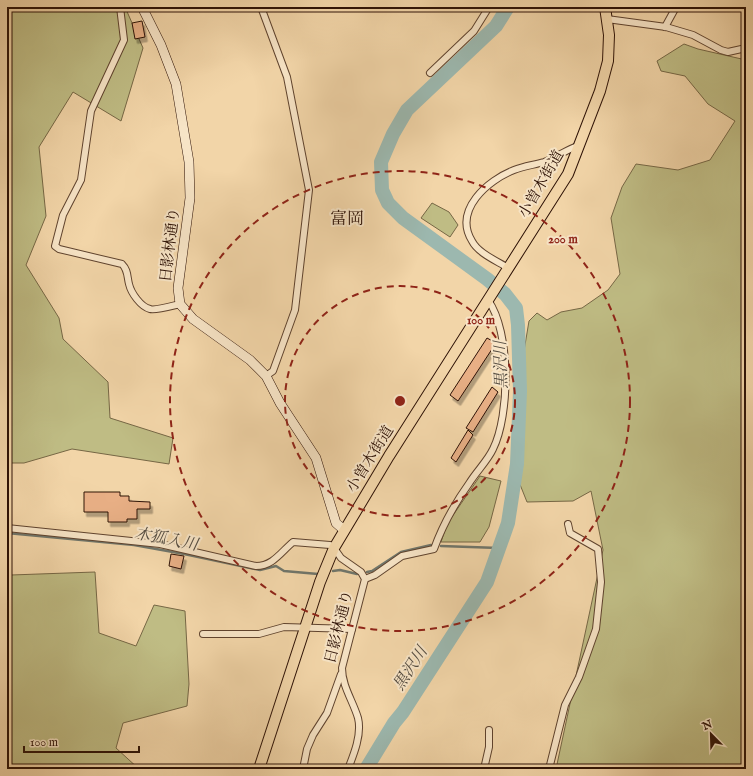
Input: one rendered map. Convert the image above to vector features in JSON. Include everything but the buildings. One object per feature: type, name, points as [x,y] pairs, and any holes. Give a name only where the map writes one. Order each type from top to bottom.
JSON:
[{"type":"main road","name":"小曽木街道","points":[[259,769],[320,582],[334,548],[389,456],[568,174],[607,69],[609,41],[606,7]]},
{"type":"street","points":[[120,7],[124,40],[91,111],[81,180],[63,215],[55,246],[59,249],[122,264],[127,271],[129,285],[134,296],[149,309],[154,310],[180,304]]},
{"type":"street","name":"日影林通り","points":[[142,7],[161,45],[176,84],[189,162],[191,186],[178,288],[180,304],[193,319],[250,360],[266,376],[280,404],[316,458],[336,523],[344,530]]},
{"type":"street","points":[[261,7],[287,77],[309,190],[295,310],[273,371],[266,376]]},
{"type":"street","points":[[430,73],[474,31],[489,7]]},
{"type":"street","points":[[665,27],[676,7]]},
{"type":"street","points":[[607,19],[665,27],[692,35],[720,50],[728,52],[746,48]]},
{"type":"street","points":[[506,272],[471,241],[467,222],[468,209],[484,190],[506,174],[524,166],[545,162],[580,145]]},
{"type":"street","points":[[365,579],[375,575],[402,556],[434,549],[447,516],[493,449],[502,415],[506,383],[505,350],[489,299]]},
{"type":"street","points":[[549,769],[564,705],[579,677],[596,629],[601,582],[598,549],[570,533],[568,524]]},
{"type":"street","points":[[7,528],[160,544],[256,566],[264,566],[272,562],[293,542],[322,544],[334,548]]},
{"type":"street","name":"日影林通り","points":[[334,548],[341,558],[361,572],[365,579],[342,672],[359,724],[355,748],[348,769]]},
{"type":"street","points":[[203,634],[259,634],[284,627],[352,629]]},
{"type":"street","points":[[303,769],[307,749],[313,735],[327,713],[342,672]]},
{"type":"street","points":[[484,769],[489,747],[489,730]]},
{"type":"shaded area","points":[[7,7],[125,7],[143,48],[121,121],[73,92],[39,147],[46,216],[26,265],[59,318],[63,339],[108,382],[110,418],[173,438],[169,464],[72,449],[24,463],[7,463]]},
{"type":"shaded area","points":[[684,44],[698,49],[746,60],[746,769],[556,769],[603,550],[591,491],[573,501],[527,502],[517,477],[523,357],[529,321],[537,313],[547,320],[561,312],[582,308],[608,290],[620,274],[611,218],[622,187],[636,164],[678,170],[710,160],[735,121],[708,104],[685,76],[661,71],[657,61]]},
{"type":"shaded area","points":[[432,203],[449,212],[458,225],[450,237],[421,218]]},
{"type":"shaded area","points":[[480,476],[501,481],[489,527],[480,542],[441,542],[447,524]]},
{"type":"shaded area","points":[[95,572],[99,633],[136,646],[154,605],[185,611],[189,684],[187,706],[123,723],[116,748],[139,769],[7,769],[7,578],[11,575]]},
{"type":"waterway","name":"黒沢川","points":[[366,769],[394,723],[403,712],[487,582],[508,523],[517,464],[520,391],[516,308],[505,294],[487,279],[403,218],[388,203],[382,190],[381,162],[393,134],[407,110],[496,26],[508,7]]},
{"type":"waterway","name":"木狐入川","points":[[7,533],[134,545],[260,570],[276,566],[284,571],[318,574]]},
{"type":"waterway","name":"木狐入川","points":[[367,572],[372,571],[401,552],[431,545]]},
{"type":"waterway","name":"木狐入川","points":[[441,546],[499,548]]},
{"type":"waterway","name":"木狐入川","points":[[333,571],[340,570],[357,574]]},
{"type":"district","name":"富岡","points":[[347,219]]}]
